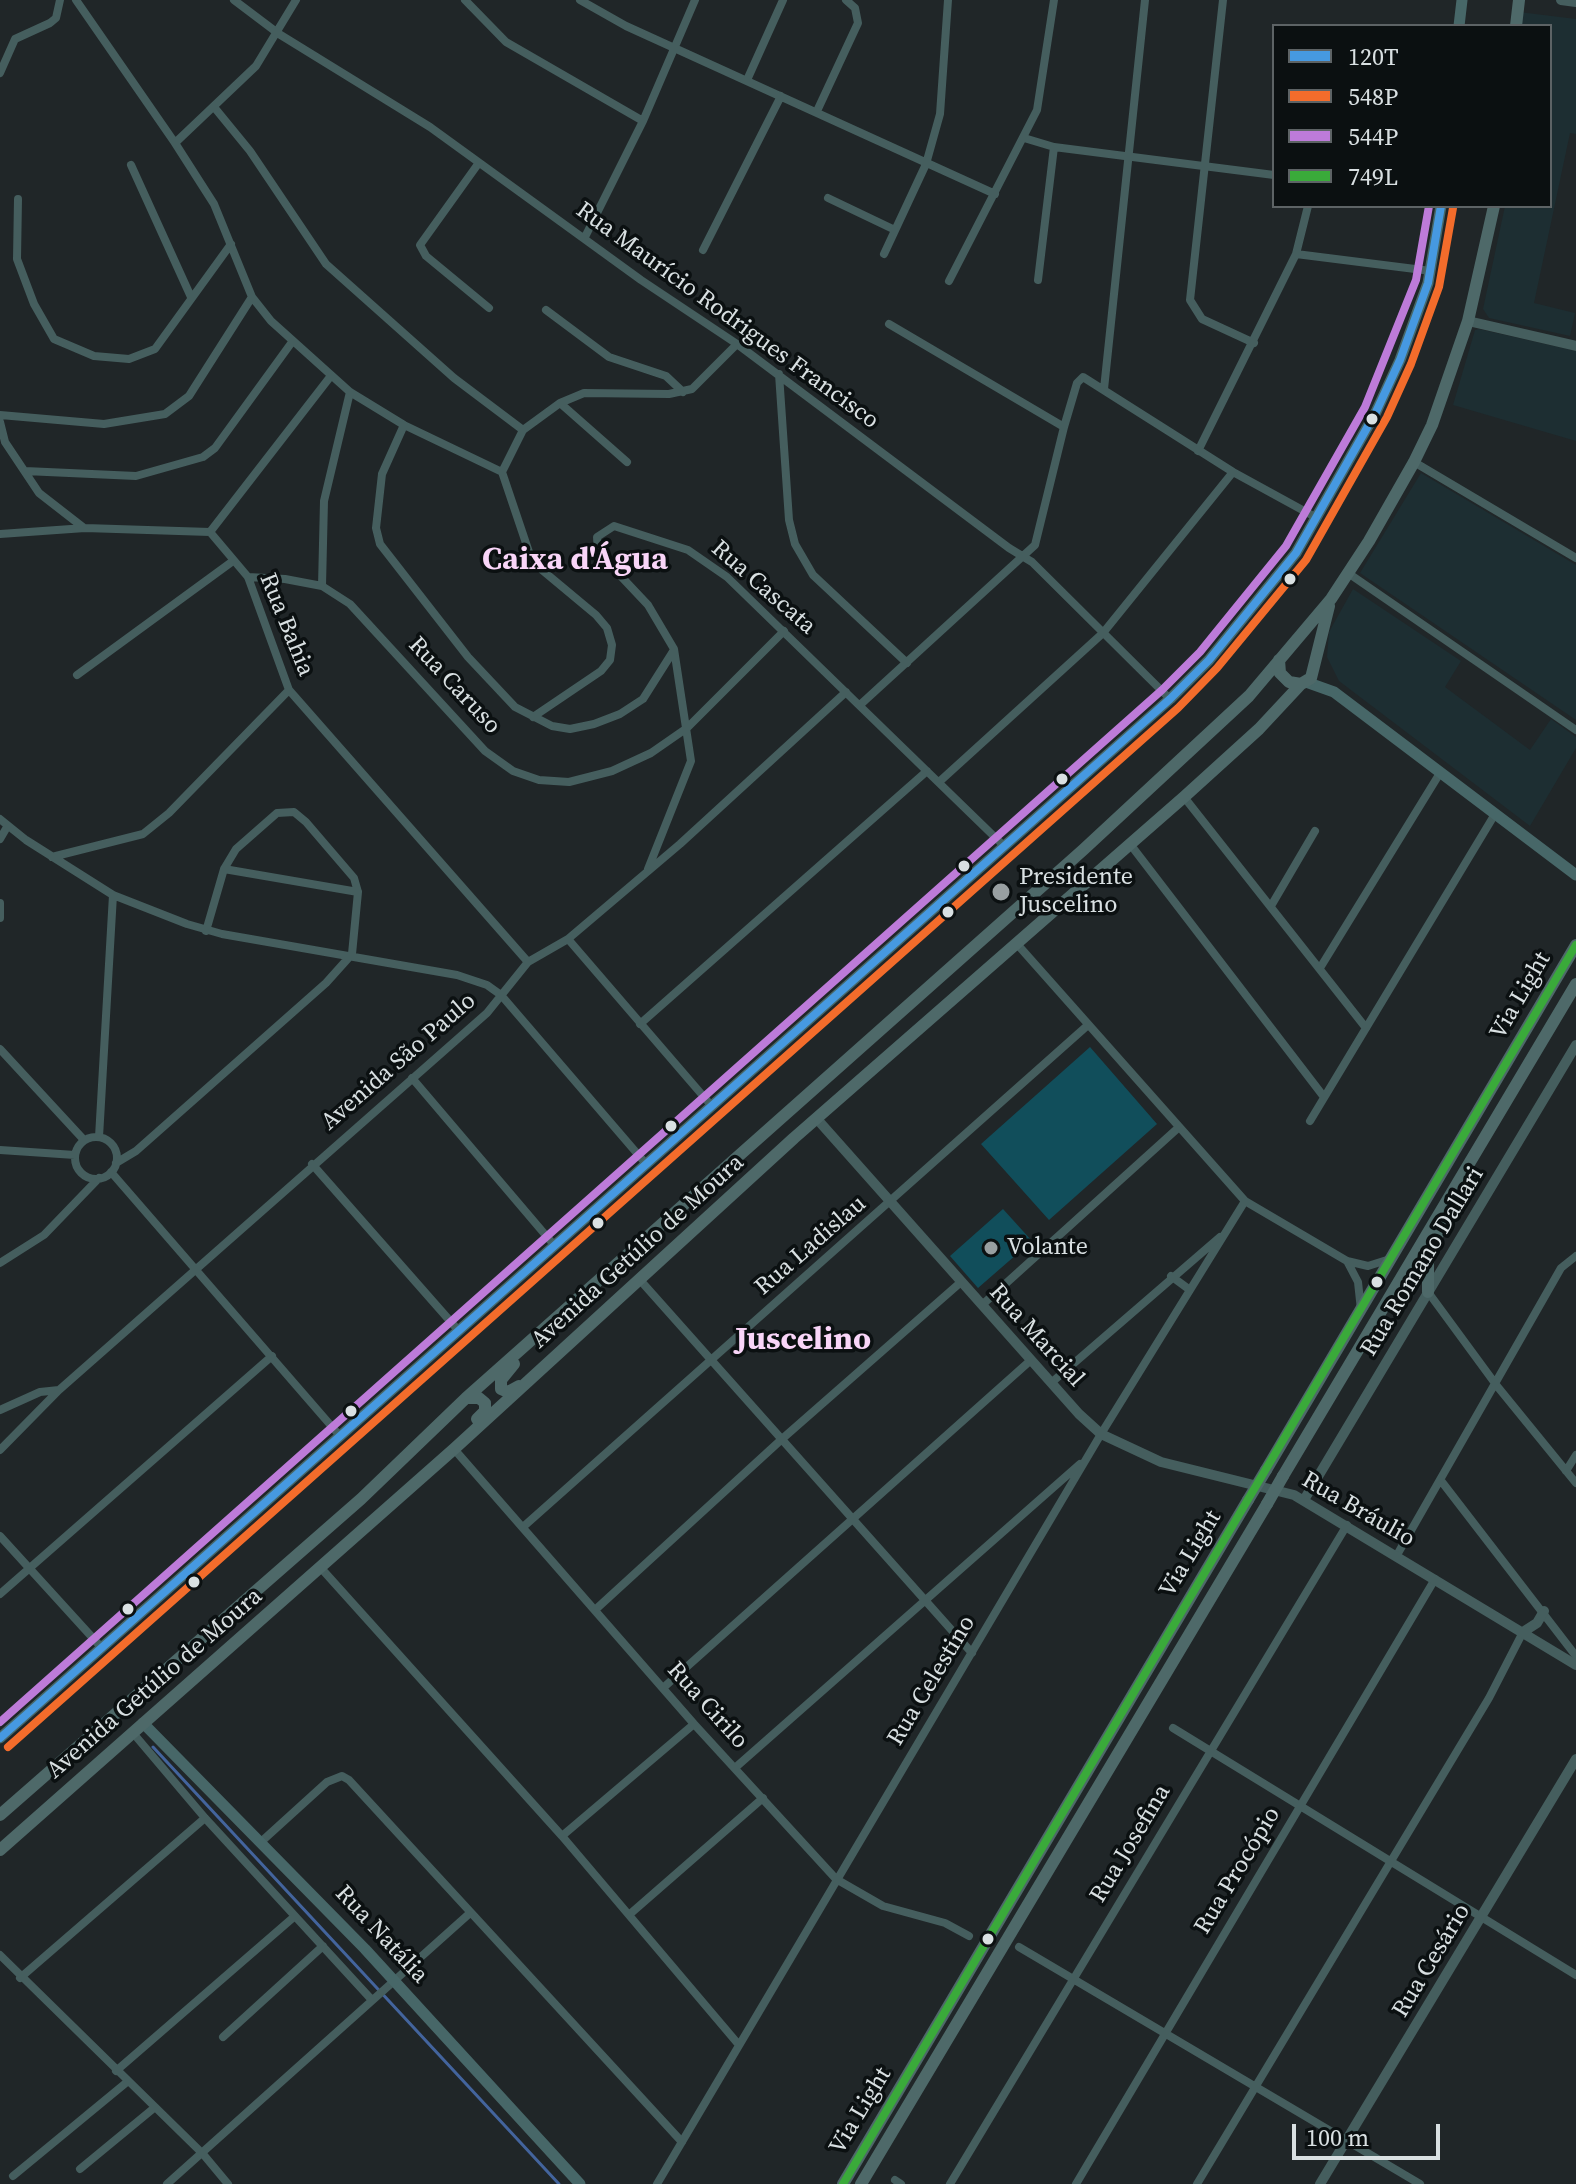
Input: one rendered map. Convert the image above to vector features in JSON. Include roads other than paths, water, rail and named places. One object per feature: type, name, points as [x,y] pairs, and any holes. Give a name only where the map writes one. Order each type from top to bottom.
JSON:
[{"type":"main road","points":[[1459,24],[1462,0]]},
{"type":"main road","points":[[1516,24],[1519,0]]},
{"type":"main road","points":[[0,1738],[647,1165],[710,1104],[1170,699],[1209,660],[1257,603],[1317,518],[1400,360],[1431,271],[1441,208]]},
{"type":"main road","points":[[1494,208],[1468,321],[1432,425],[1414,462],[1348,573],[1331,599],[1279,660],[1284,678],[1334,692],[1576,875]]},
{"type":"main road","points":[[1304,683],[1317,664],[1331,599]]},
{"type":"main road","points":[[1291,647],[1307,648],[1334,692]]},
{"type":"main road","name":"Avenida Getúlio de Moura","points":[[0,1815],[361,1499],[466,1398],[1208,737],[1279,660]]},
{"type":"main road","name":"Avenida Getúlio de Moura","points":[[0,1850],[454,1449],[817,1119],[1184,797],[1304,683]]},
{"type":"main road","name":"Via Light","points":[[843,2184],[1576,945]]},
{"type":"main road","name":"Via Light","points":[[861,2184],[1576,984]]},
{"type":"main road","points":[[1428,1292],[1428,1262],[1454,1189]]},
{"type":"main road","points":[[538,1373],[512,1391],[501,1389],[505,1374],[546,1328]]},
{"type":"main road","points":[[454,1449],[456,1440],[485,1411],[482,1399],[466,1398]]},
{"type":"main road","points":[[187,1653],[203,1671]]},
{"type":"main road","name":"Rua Natália","points":[[143,1723],[262,1841],[580,2184]]},
{"type":"street","points":[[0,73],[15,39],[56,18],[60,0]]},
{"type":"street","points":[[76,0],[214,204],[252,297],[292,342],[350,392],[404,425],[502,472]]},
{"type":"street","name":"Rua Maurício Rodrigues Francisco","points":[[234,0],[279,34],[385,97],[585,237],[641,280],[779,374],[1024,557],[1170,699]]},
{"type":"street","points":[[175,143],[256,66],[279,34],[296,0]]},
{"type":"street","points":[[465,0],[506,42],[643,121]]},
{"type":"street","points":[[580,0],[674,48],[995,194]]},
{"type":"street","points":[[585,237],[643,121],[695,0]]},
{"type":"street","points":[[747,80],[783,0]]},
{"type":"street","points":[[817,111],[858,23],[855,8],[846,0]]},
{"type":"street","points":[[884,254],[926,164],[940,114],[948,0]]},
{"type":"street","points":[[949,281],[1024,138],[1043,85],[1054,0]]},
{"type":"street","points":[[1104,389],[1145,0]]},
{"type":"street","points":[[1223,0],[1191,306],[1202,319],[1254,343]]},
{"type":"street","points":[[1561,0],[1576,2]]},
{"type":"street","points":[[703,250],[781,96]]},
{"type":"street","points":[[214,107],[258,162],[326,264],[454,378],[523,430]]},
{"type":"street","points":[[1024,138],[1054,147],[1272,175]]},
{"type":"street","points":[[1038,280],[1054,147]]},
{"type":"street","points":[[478,164],[420,245],[426,256],[489,308]]},
{"type":"street","points":[[131,165],[191,297]]},
{"type":"street","points":[[828,198],[895,230]]},
{"type":"street","points":[[18,199],[16,241],[21,276],[49,331],[63,346],[106,358],[144,354],[155,349],[231,244]]},
{"type":"street","points":[[1198,451],[1296,254],[1308,208]]},
{"type":"street","points":[[1296,254],[1431,271]]},
{"type":"street","points":[[0,415],[104,424],[165,414],[189,396],[252,297]]},
{"type":"street","points":[[546,310],[609,357],[666,376],[683,392]]},
{"type":"street","points":[[1468,321],[1576,344]]},
{"type":"street","points":[[889,324],[1064,427]]},
{"type":"street","points":[[25,471],[126,476],[181,466],[203,457],[215,448],[292,342]]},
{"type":"street","points":[[533,717],[601,671],[610,660],[612,645],[607,628],[596,615],[542,570],[529,552],[502,472],[523,430],[560,403],[584,393],[683,392],[702,381],[737,344]]},
{"type":"street","points":[[779,374],[789,520],[795,544],[813,575],[907,663]]},
{"type":"street","points":[[0,534],[85,528],[210,532],[330,377]]},
{"type":"street","points":[[861,704],[1024,557],[1037,538],[1064,427],[1081,378],[1088,377],[1198,451],[1317,518]]},
{"type":"street","points":[[322,586],[324,501],[350,392]]},
{"type":"street","points":[[560,403],[627,462]]},
{"type":"street","points":[[0,422],[2,442],[39,493],[85,528]]},
{"type":"street","points":[[404,425],[382,474],[376,528],[380,544],[477,667],[515,707],[552,726],[570,729],[620,714],[643,699],[674,649]]},
{"type":"street","points":[[1414,462],[1576,558]]},
{"type":"street","points":[[939,782],[1103,633],[1233,472]]},
{"type":"street","name":"Rua Cascata","points":[[648,870],[691,761],[674,649],[648,605],[598,552],[597,537],[614,526],[688,550],[727,577],[1004,846]]},
{"type":"street","name":"Rua Bahia","points":[[210,532],[248,577],[289,690],[528,962]]},
{"type":"street","points":[[77,675],[233,561]]},
{"type":"street","points":[[1348,573],[1576,730]]},
{"type":"street","name":"Rua Caruso","points":[[248,577],[285,579],[322,586],[350,604],[374,627],[458,725],[513,771],[539,780],[569,782],[625,765],[651,753],[687,728],[784,631]]},
{"type":"street","points":[[52,857],[143,834],[169,813],[289,690]]},
{"type":"street","name":"Avenida São Paulo","points":[[0,1410],[40,1392],[59,1390],[487,1013],[528,962],[568,939],[846,692]]},
{"type":"street","points":[[640,1024],[927,771]]},
{"type":"street","points":[[1320,968],[1440,773]]},
{"type":"street","points":[[1184,797],[1366,1028]]},
{"type":"street","points":[[0,1263],[44,1235],[99,1178],[136,1151],[302,1004],[352,954],[358,892],[345,864],[306,822],[287,811],[277,813],[236,849],[224,869],[206,931]]},
{"type":"street","points":[[1310,1121],[1495,814]]},
{"type":"street","points":[[0,819],[7,827],[113,895],[206,931],[352,954],[475,979],[501,995],[647,1165]]},
{"type":"street","points":[[0,839],[7,827]]},
{"type":"street","points":[[1271,906],[1315,831]]},
{"type":"street","points":[[1130,844],[1324,1097]]},
{"type":"street","points":[[224,869],[358,892]]},
{"type":"street","points":[[99,1137],[113,895]]},
{"type":"street","points":[[0,903],[0,918]]},
{"type":"street","points":[[568,939],[710,1104]]},
{"type":"street","points":[[1017,944],[1245,1201],[1347,1261],[1373,1265],[1394,1257]]},
{"type":"street","name":"Rua Ladislau","points":[[523,1527],[1088,1025]]},
{"type":"street","name":"Rua Romano Dallari","points":[[1304,1500],[1576,1047]]},
{"type":"street","points":[[0,1049],[84,1140]]},
{"type":"street","points":[[412,1078],[554,1245]]},
{"type":"street","name":"Rua Marcial","points":[[817,1119],[1051,1383],[1101,1434]]},
{"type":"street","points":[[982,1305],[1178,1128]]},
{"type":"street","points":[[99,1178],[81,1173],[75,1155],[84,1140],[99,1137],[115,1149],[116,1163]]},
{"type":"street","points":[[0,1150],[75,1155]]},
{"type":"street","points":[[312,1164],[458,1330]]},
{"type":"street","points":[[111,1172],[340,1436]]},
{"type":"street","name":"Rua Celestino","points":[[657,2184],[1101,1434],[1245,1201]]},
{"type":"street","points":[[1051,1383],[1171,1276],[1226,1232]]},
{"type":"street","points":[[1397,1555],[1497,1386],[1561,1268],[1576,1256]]},
{"type":"street","points":[[1347,1261],[1358,1282],[1361,1311]]},
{"type":"street","points":[[1171,1276],[1190,1290]]},
{"type":"street","points":[[640,1280],[972,1653]]},
{"type":"street","points":[[595,1610],[782,1439],[961,1282]]},
{"type":"street","points":[[1428,1292],[1497,1386],[1576,1483]]},
{"type":"street","points":[[0,1594],[272,1356]]},
{"type":"street","points":[[663,1688],[1031,1360]]},
{"type":"street","points":[[0,1450],[59,1390]]},
{"type":"street","name":"Rua Bráulio","points":[[1101,1434],[1161,1462],[1275,1487],[1304,1500],[1576,1665]]},
{"type":"street","name":"Rua Cirilo","points":[[454,1449],[694,1724],[836,1879],[883,1906],[945,1923],[969,1936]]},
{"type":"street","points":[[1566,1471],[1576,1455]]},
{"type":"street","points":[[736,1767],[1087,1458]]},
{"type":"street","points":[[1442,1482],[1576,1656]]},
{"type":"street","name":"Rua Josefina","points":[[950,2184],[1347,1525]]},
{"type":"street","points":[[0,1536],[101,1647]]},
{"type":"street","points":[[320,1567],[562,1836],[739,2045]]},
{"type":"street","name":"Rua Procópio","points":[[1076,2184],[1435,1579]]},
{"type":"street","points":[[1197,2184],[1254,2084],[1489,1698],[1523,1632],[1537,1623],[1544,1611]]},
{"type":"street","points":[[562,1836],[694,1724]]},
{"type":"street","points":[[1173,1728],[1481,1919],[1575,1972]]},
{"type":"street","points":[[133,1733],[205,1818],[372,1997]]},
{"type":"street","name":"Rua Cesário","points":[[1320,2184],[1576,1759]]},
{"type":"street","points":[[262,1841],[327,1782],[342,1776],[349,1780],[682,2142]]},
{"type":"street","points":[[630,1914],[763,1798]]},
{"type":"street","points":[[20,1978],[205,1818]]},
{"type":"street","points":[[167,2184],[372,1997],[470,1913]]},
{"type":"street","points":[[116,2071],[295,1916]]},
{"type":"street","points":[[223,2037],[323,1946]]},
{"type":"street","points":[[1019,1947],[1420,2184]]},
{"type":"street","points":[[0,1955],[20,1978],[203,2154],[228,2184]]},
{"type":"street","points":[[13,2176],[127,2082]]},
{"type":"street","points":[[80,2169],[154,2108]]},
{"type":"waterway","points":[[153,1747],[559,2184]]},
{"type":"place","name":"Presidente Juscelino","points":[[1001,892]]},
{"type":"place","name":"Volante","points":[[991,1248]]},
{"type":"district","name":"Caixa d'Água","points":[[575,561]]},
{"type":"district","name":"Juscelino","points":[[803,1341]]}]
